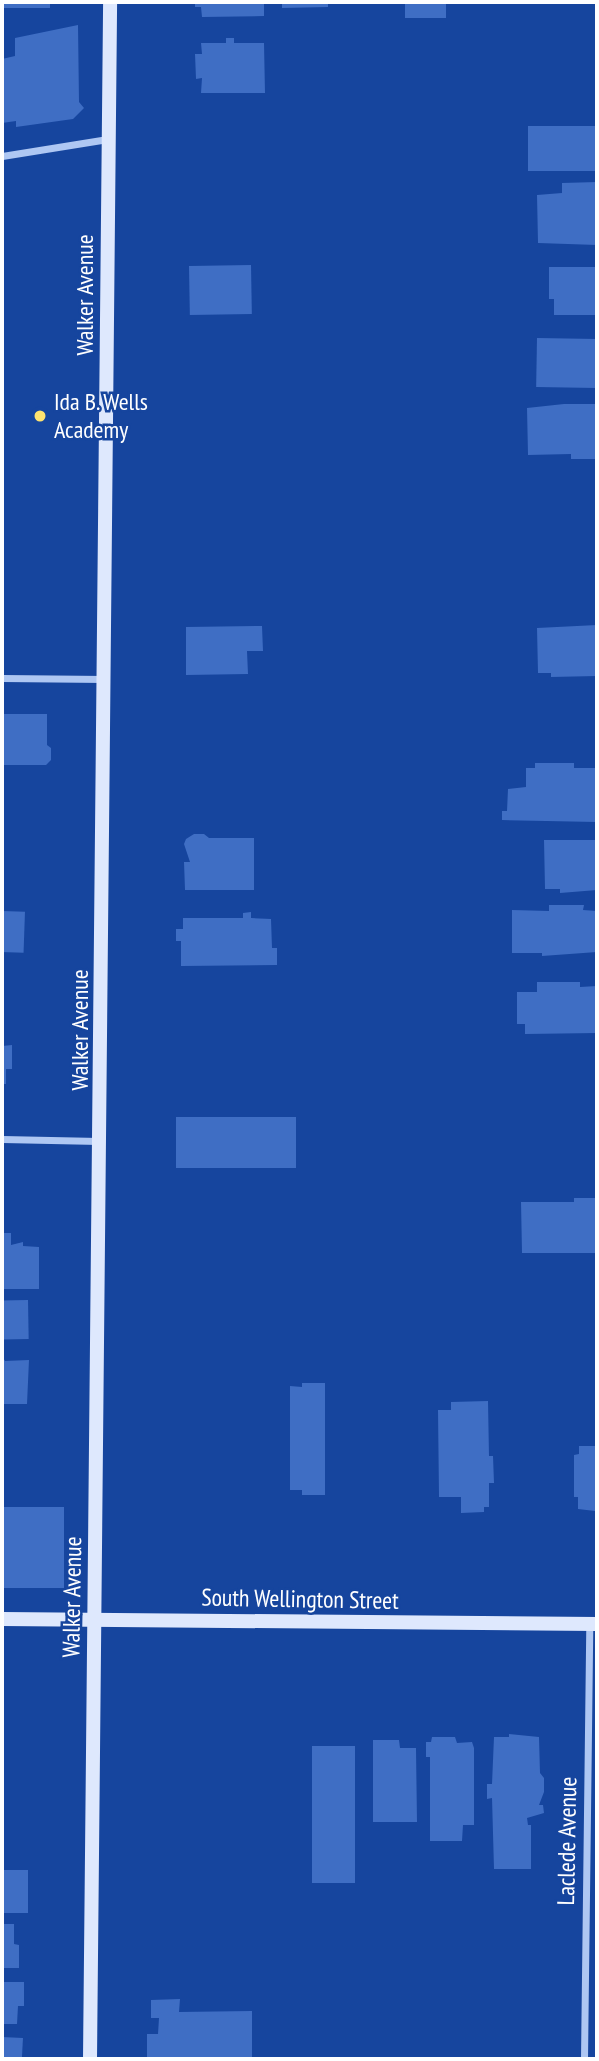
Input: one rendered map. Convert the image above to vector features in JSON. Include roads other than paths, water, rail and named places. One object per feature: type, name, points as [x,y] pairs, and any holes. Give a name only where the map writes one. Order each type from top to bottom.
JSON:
[{"type":"street","name":"Walker Avenue","points":[[90,2059],[102,1141],[110,2]]},
{"type":"street","points":[[2,156],[108,139]]},
{"type":"street","points":[[2,678],[105,680]]},
{"type":"street","points":[[2,1139],[102,1141]]},
{"type":"street","name":"South Wellington Street","points":[[2,1619],[593,1624]]},
{"type":"street","name":"Laclede Avenue","points":[[584,2059],[593,1624]]},
{"type":"place","name":"Ida B. Wells Academy","points":[[40,416]]}]
